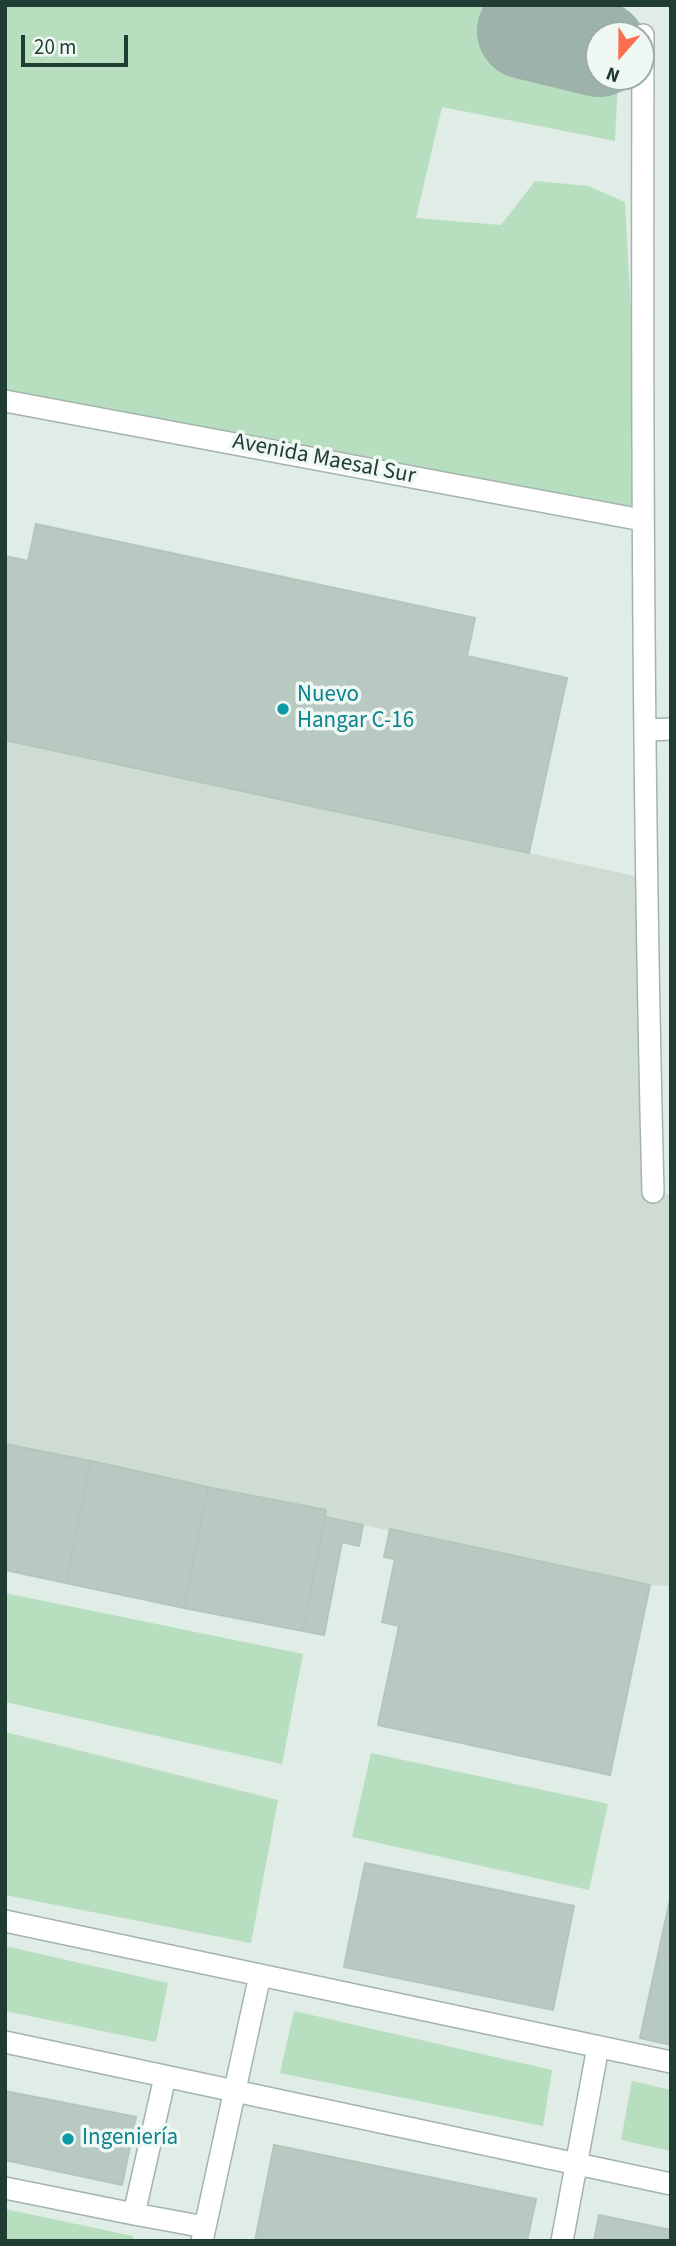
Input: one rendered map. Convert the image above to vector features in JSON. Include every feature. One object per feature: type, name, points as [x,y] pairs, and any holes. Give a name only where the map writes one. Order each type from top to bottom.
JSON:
[{"type":"lane","points":[[643,91],[642,520],[647,730],[644,878],[653,1192]]},
{"type":"lane","name":"Avenida Maesal Sur","points":[[5,401],[642,520]]},
{"type":"lane","points":[[647,730],[671,729]]},
{"type":"lane","points":[[5,1921],[671,2062]]},
{"type":"lane","points":[[5,2188],[134,2214],[204,2234],[260,1975]]},
{"type":"lane","points":[[5,2042],[671,2184]]},
{"type":"lane","points":[[562,2241],[598,2047]]},
{"type":"lane","points":[[134,2214],[165,2077]]},
{"type":"shaded area","points":[[5,740],[644,878],[653,1191],[671,1196],[671,1586],[650,1585],[325,1517],[326,1510],[5,1444]]},
{"type":"green space","points":[[5,5],[536,5],[526,31],[585,46],[585,91],[617,91],[615,141],[442,107],[416,218],[501,225],[535,181],[588,186],[625,202],[642,520],[5,401]]},
{"type":"green space","points":[[5,1593],[303,1654],[282,1764],[5,1702]]},
{"type":"green space","points":[[5,1732],[278,1800],[251,1943],[5,1895]]},
{"type":"green space","points":[[371,1753],[608,1804],[589,1890],[352,1837]]},
{"type":"green space","points":[[5,1946],[168,1983],[156,2042],[5,2011]]},
{"type":"green space","points":[[294,2011],[552,2070],[543,2126],[280,2073]]},
{"type":"green space","points":[[632,2081],[671,2090],[671,2151],[621,2140]]},
{"type":"green space","points":[[5,2209],[133,2236],[133,2241],[5,2241]]},
{"type":"building","name":"Nuevo Hangar C-16","points":[[36,524],[475,618],[467,656],[567,678],[529,853],[5,740],[5,556],[28,561]]},
{"type":"building","points":[[5,1444],[91,1461],[66,1583],[5,1570]]},
{"type":"building","points":[[91,1461],[208,1487],[184,1608],[66,1583]]},
{"type":"building","points":[[208,1487],[326,1510],[303,1631],[184,1608]]},
{"type":"building","points":[[325,1517],[363,1525],[359,1546],[342,1542],[324,1635],[303,1631]]},
{"type":"building","points":[[390,1529],[650,1585],[610,1775],[378,1725],[399,1626],[382,1622],[395,1559],[384,1557]]},
{"type":"building","points":[[365,1863],[574,1906],[553,2010],[344,1967]]},
{"type":"building","points":[[671,1895],[671,2045],[640,2038]]},
{"type":"building","name":"Ingeniería","points":[[5,2091],[136,2117],[122,2185],[5,2160]]},
{"type":"building","points":[[274,2145],[536,2199],[527,2241],[255,2241]]},
{"type":"building","points":[[599,2215],[671,2230],[671,2241],[594,2241]]},
{"type":"taxiway","points":[[536,5],[525,31],[585,46]]},
{"type":"place","name":"Nuevo Hangar C-16","points":[[283,709]]},
{"type":"place","name":"Ingeniería","points":[[68,2139]]}]
